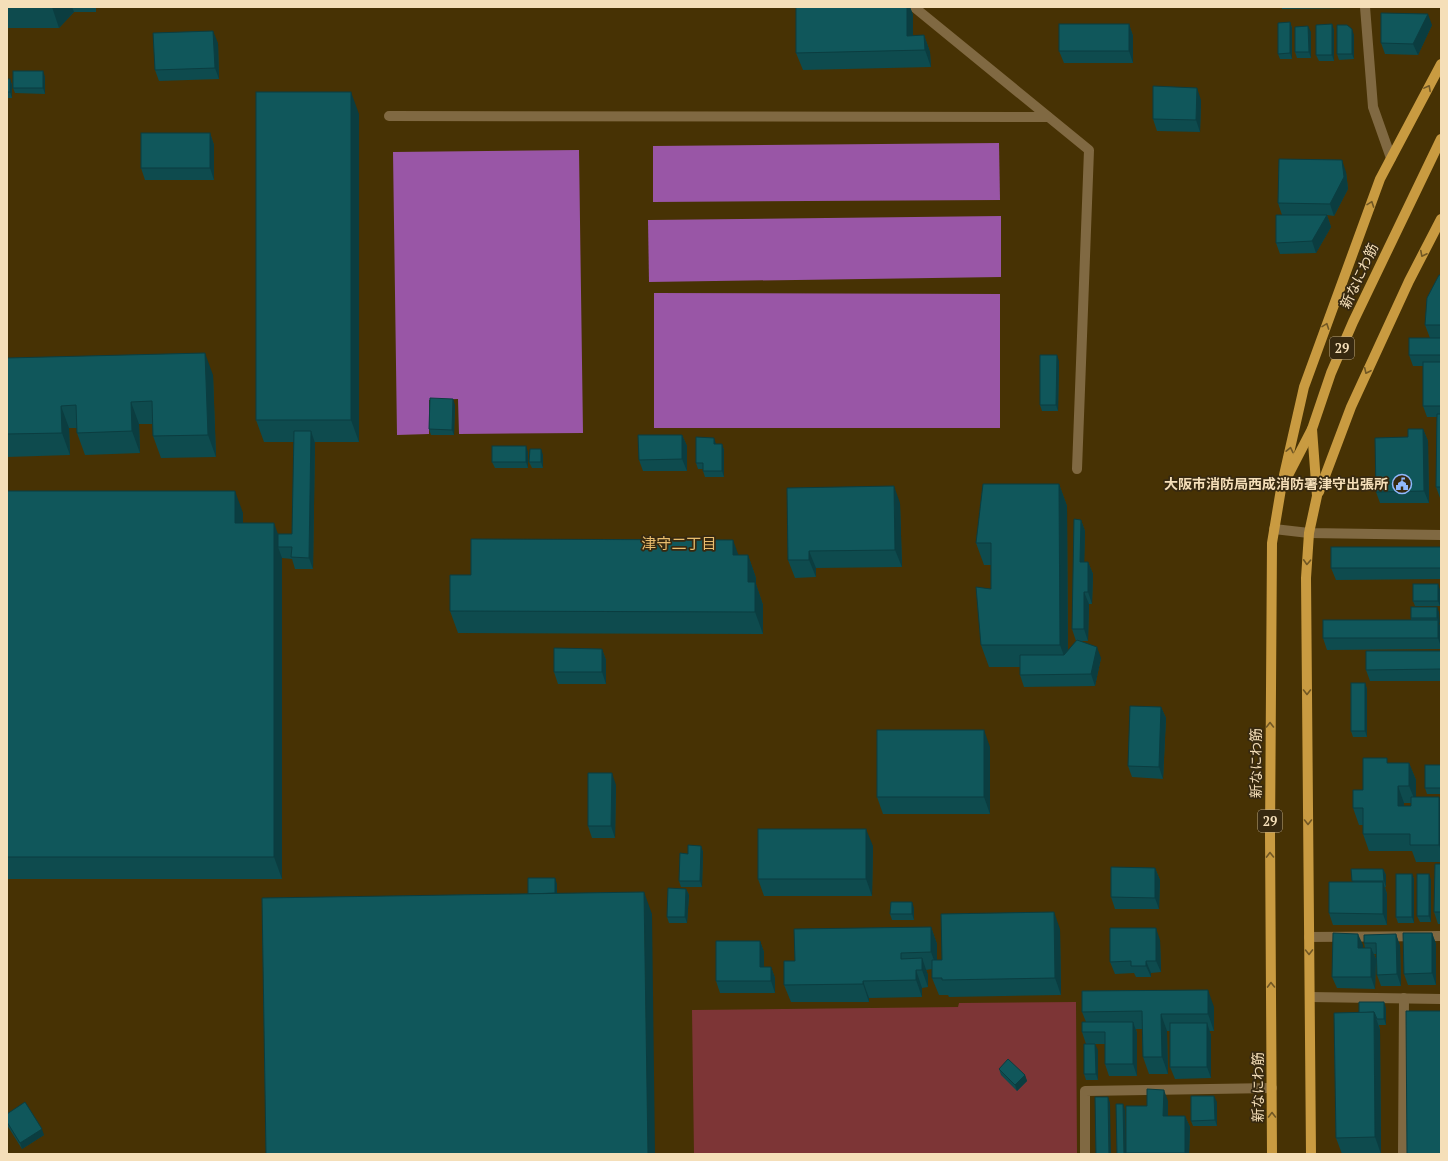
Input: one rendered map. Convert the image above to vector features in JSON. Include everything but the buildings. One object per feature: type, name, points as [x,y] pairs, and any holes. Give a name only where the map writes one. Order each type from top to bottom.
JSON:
[{"type":"main road","points":[[1281,489],[1304,386],[1380,179],[1441,64]]},
{"type":"main road","name":"新なにわ筋","points":[[1272,1154],[1270,835],[1272,543],[1274,529],[1281,489],[1312,429],[1330,373],[1401,219],[1441,139]]},
{"type":"main road","points":[[1318,496],[1351,407],[1441,219]]},
{"type":"main road","name":"新なにわ筋","points":[[1311,1154],[1306,578],[1309,533],[1318,496],[1312,429]]},
{"type":"street","points":[[914,7],[1089,150],[1077,468]]},
{"type":"street","points":[[1365,7],[1373,106],[1391,158]]},
{"type":"street","points":[[389,116],[1048,117]]},
{"type":"street","points":[[1274,529],[1309,533],[1441,535]]},
{"type":"street","points":[[1309,937],[1441,936]]},
{"type":"street","points":[[1310,997],[1441,999]]},
{"type":"street","points":[[1403,1154],[1404,998]]},
{"type":"street","points":[[1085,1154],[1085,1090],[1272,1088]]},
{"type":"shaded area","points":[[999,143],[1000,200],[653,202],[653,146]]},
{"type":"shaded area","points":[[579,150],[583,433],[459,434],[458,399],[429,400],[429,434],[397,435],[393,152]]},
{"type":"shaded area","points":[[1001,216],[1001,277],[649,282],[648,220]]},
{"type":"shaded area","points":[[654,293],[1000,294],[1000,428],[654,428]]},
{"type":"shaded area","points":[[1076,1002],[1077,1154],[694,1154],[692,1010],[958,1007],[959,1003]]},
{"type":"place","name":"大阪市消防局西成消防署津守出張所","points":[[1402,484]]},
{"type":"district","name":"津守二丁目","points":[[679,544]]}]
